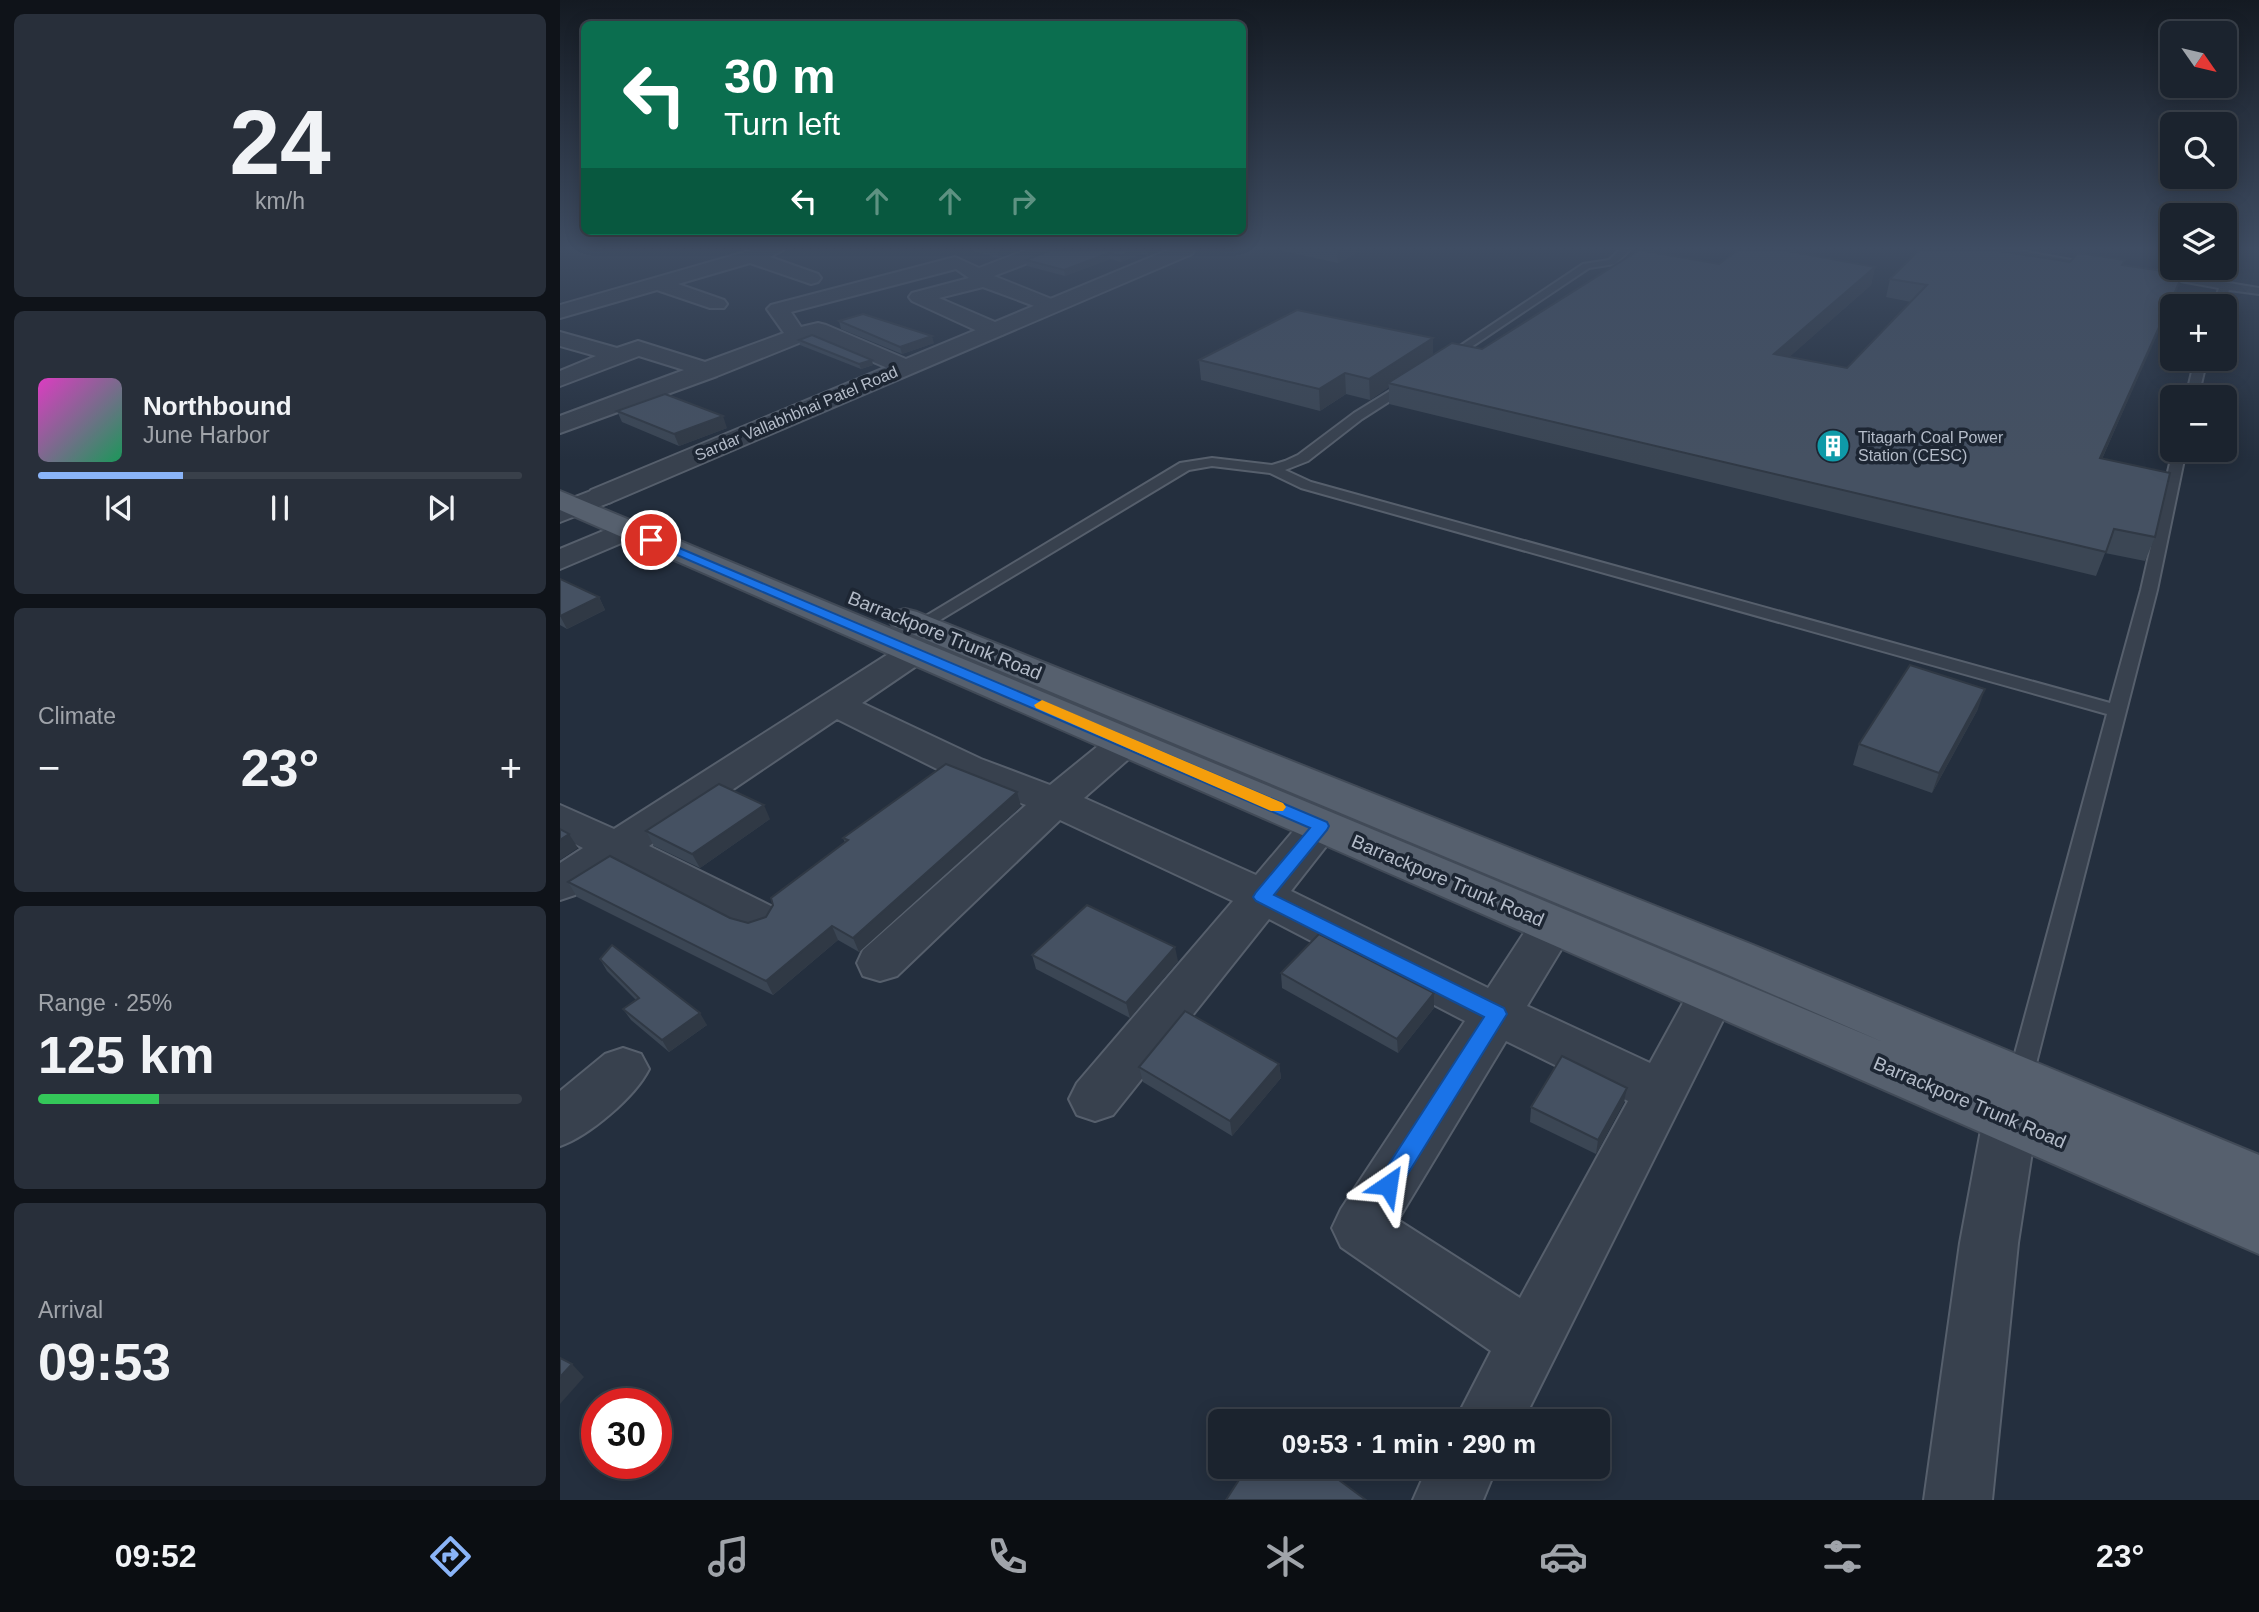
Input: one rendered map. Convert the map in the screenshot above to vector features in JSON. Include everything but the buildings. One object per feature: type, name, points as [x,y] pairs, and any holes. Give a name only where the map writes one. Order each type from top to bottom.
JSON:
[{"type":"main road","name":"Barrackpore Trunk Road","points":[[571,499],[627,530],[917,638],[1127,741],[1712,993],[2259,1181]]},
{"type":"main road","name":"Barrackpore Trunk Road","points":[[571,499],[917,638],[1735,958],[2015,1099],[2259,1227]]},
{"type":"street","points":[[792,320],[808,333],[905,367]]},
{"type":"street","points":[[560,425],[843,320]]},
{"type":"street","points":[[971,320],[994,330]]},
{"type":"street","name":"Sardar Vallabhbhai Patel Road","points":[[571,499],[1018,320]]},
{"type":"street","points":[[560,339],[616,355]]},
{"type":"street","points":[[560,379],[638,348],[709,371]]},
{"type":"street","points":[[560,560],[627,530]]},
{"type":"street","points":[[560,884],[835,704],[917,638]]},
{"type":"street","points":[[835,704],[967,768],[1055,801],[1262,897],[1496,1014],[1662,1093]]},
{"type":"street","points":[[880,962],[1055,801],[1127,741]]},
{"type":"street","points":[[560,819],[755,918]]},
{"type":"street","points":[[1095,1099],[1321,826]]},
{"type":"street","points":[[1530,1341],[1361,1228],[1553,925]]},
{"type":"street","points":[[1494,1409],[1712,993]]},
{"type":"street","points":[[560,1123],[623,1069]]},
{"type":"street","points":[[1958,1500],[1989,1243],[2015,1099]]},
{"type":"street","points":[[1447,1500],[1458,1479]]},
{"type":"lane","points":[[1273,469],[1303,458],[1358,416],[1505,320]]},
{"type":"lane","points":[[917,638],[1185,466],[1212,462],[1273,469],[1306,485],[2118,711]]},
{"type":"lane","points":[[2015,1099],[2118,711],[2177,462]]},
{"type":"slow traffic","points":[[1042,705],[1277,807]]},
{"type":"place","name":"Titagarh Coal Power Station (CESC)","points":[[1833,446]]},
{"type":"route","points":[[651,540],[1321,826],[1262,897],[1496,1014],[1388,1185]]}]
